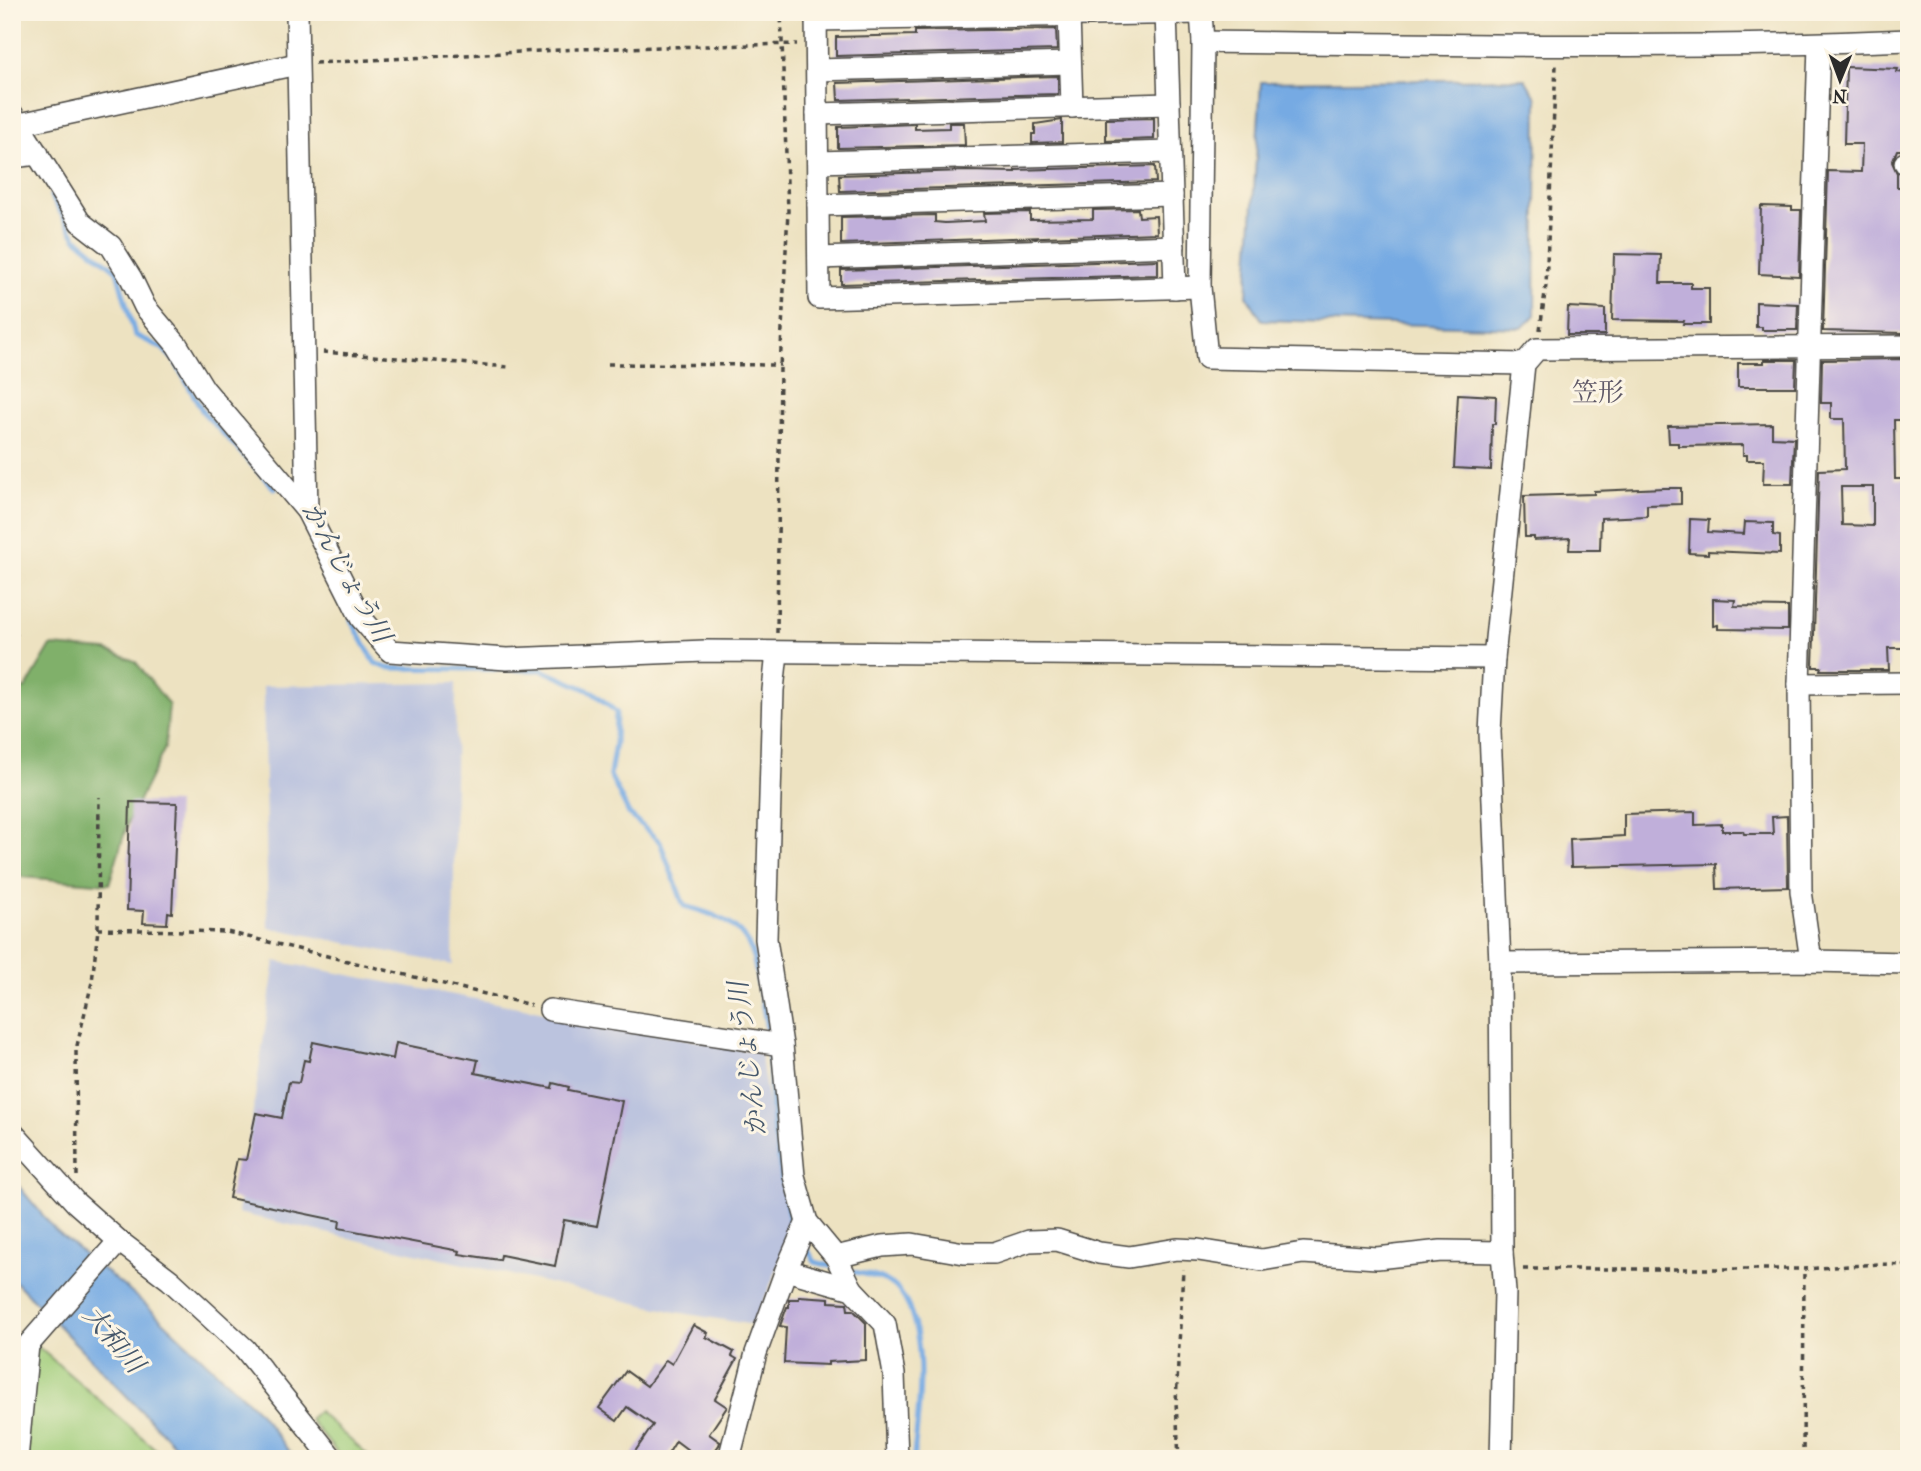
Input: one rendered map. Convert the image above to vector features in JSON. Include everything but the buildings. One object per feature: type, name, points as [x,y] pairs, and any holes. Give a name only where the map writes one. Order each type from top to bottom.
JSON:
[{"type":"street","points":[[297,12],[307,511]]},
{"type":"street","points":[[1166,13],[1175,288]]},
{"type":"street","points":[[1200,287],[819,298],[816,16],[1201,13],[1203,42],[1200,287],[1206,358],[1531,356],[1909,346]]},
{"type":"street","points":[[1069,15],[1072,107]]},
{"type":"street","points":[[1203,42],[1557,46],[1819,44],[1909,40]]},
{"type":"street","points":[[1811,961],[1801,891],[1800,684],[1819,44]]},
{"type":"street","points":[[817,70],[1070,63]]},
{"type":"street","points":[[297,64],[16,119],[80,222],[111,246],[145,307],[177,345],[204,389],[307,511],[361,618],[390,651],[507,659],[705,650],[777,653],[1494,658]]},
{"type":"street","points":[[817,114],[1169,104]]},
{"type":"street","points":[[818,162],[1170,152]]},
{"type":"street","points":[[12,157],[38,154]]},
{"type":"street","points":[[818,205],[1172,195]]},
{"type":"street","points":[[818,258],[1174,246]]},
{"type":"street","points":[[1501,1459],[1505,1292],[1500,963],[1490,733],[1494,658],[1531,356]]},
{"type":"street","points":[[777,653],[773,690],[766,939],[782,1045],[794,1176],[807,1222],[836,1257],[852,1289],[884,1324],[894,1374],[897,1459]]},
{"type":"street","points":[[1800,684],[1909,683]]},
{"type":"street","points":[[1500,963],[1909,963]]},
{"type":"street","points":[[550,1010],[782,1045]]},
{"type":"street","points":[[12,1132],[116,1244],[170,1280],[245,1349],[333,1459]]},
{"type":"street","points":[[729,1459],[756,1353],[786,1270],[807,1222]]},
{"type":"street","points":[[836,1257],[882,1246],[912,1244],[964,1253],[994,1253],[1029,1241],[1057,1240],[1100,1253],[1129,1257],[1184,1249],[1262,1260],[1303,1253],[1377,1258],[1441,1251],[1503,1261]]},
{"type":"street","points":[[17,1459],[28,1345],[116,1244]]},
{"type":"street","points":[[786,1270],[852,1289]]},
{"type":"path","points":[[777,653],[781,365],[789,211],[781,12]]},
{"type":"path","points":[[297,64],[577,49],[816,45]]},
{"type":"path","points":[[1531,356],[1546,285],[1557,46]]},
{"type":"path","points":[[304,351],[509,367]]},
{"type":"path","points":[[608,364],[781,365]]},
{"type":"path","points":[[12,605],[17,635]]},
{"type":"path","points":[[76,1203],[76,1050],[92,982],[97,929],[99,797]]},
{"type":"path","points":[[97,929],[227,932],[550,1010]]},
{"type":"path","points":[[1179,1459],[1176,1402],[1184,1249]]},
{"type":"path","points":[[1503,1261],[1804,1269],[1879,1264],[1909,1265]]},
{"type":"path","points":[[1803,1459],[1804,1269]]},
{"type":"shaded area","points":[[456,683],[453,965],[268,927],[263,686]]},
{"type":"shaded area","points":[[275,961],[760,1053],[790,1237],[754,1325],[676,1312],[238,1213]]},
{"type":"green space","points":[[51,646],[106,650],[135,661],[169,705],[165,748],[128,822],[109,884],[21,877],[12,841],[12,686],[14,689],[26,688]]},
{"type":"green space","points":[[36,1345],[167,1459],[22,1459]]},
{"type":"green space","points":[[318,1411],[370,1459],[342,1459],[309,1419]]},
{"type":"water","points":[[1525,79],[1537,99],[1535,315],[1522,328],[1262,320],[1247,296],[1261,82]]},
{"type":"water","name":"大和川","points":[[12,1178],[55,1230],[145,1304],[257,1410],[295,1459],[188,1459],[12,1278]]},
{"type":"waterway","name":"かんじょう川","points":[[51,196],[76,238],[117,271],[135,335],[162,348],[175,361],[203,412],[275,489]]},
{"type":"waterway","name":"かんじょう川","points":[[351,620],[375,663],[387,668],[542,670],[593,692],[616,712],[610,775],[629,814],[660,842],[684,906],[724,920],[746,940],[754,962],[768,1038]]},
{"type":"waterway","name":"かんじょう川","points":[[768,1048],[773,1127],[790,1222],[796,1231]]},
{"type":"waterway","name":"かんじょう川","points":[[805,1245],[815,1262],[834,1267]]},
{"type":"waterway","name":"かんじょう川","points":[[850,1271],[890,1283],[909,1307],[919,1348],[920,1393],[914,1455],[916,1459]]},
{"type":"district","name":"笠形","points":[[1598,392]]}]
